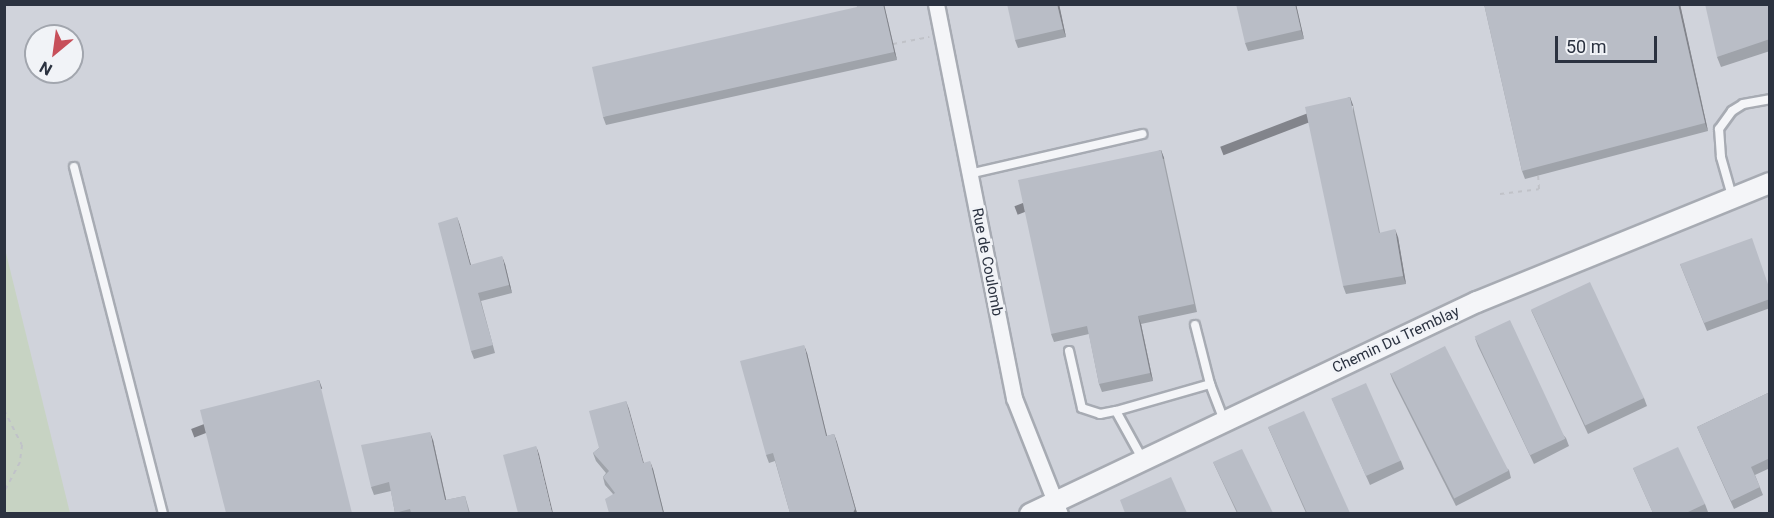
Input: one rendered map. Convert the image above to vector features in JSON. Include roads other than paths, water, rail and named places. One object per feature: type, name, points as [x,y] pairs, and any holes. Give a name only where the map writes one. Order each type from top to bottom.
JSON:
[{"type":"street","name":"Rue de Coulomb","points":[[936,4],[1014,398],[1057,508]]},
{"type":"street","name":"Chemin Du Tremblay","points":[[1030,513],[1057,508],[1143,461],[1477,302],[1732,196],[1770,183]]},
{"type":"lane","points":[[1732,196],[1720,157],[1719,129],[1732,111],[1743,104],[1770,99]]},
{"type":"lane","points":[[969,174],[1142,134]]},
{"type":"lane","points":[[74,167],[163,513]]},
{"type":"lane","points":[[1195,325],[1210,384],[1224,422]]},
{"type":"lane","points":[[1068,351],[1082,408],[1100,414],[1210,384]]},
{"type":"lane","points":[[1116,411],[1143,461]]}]
